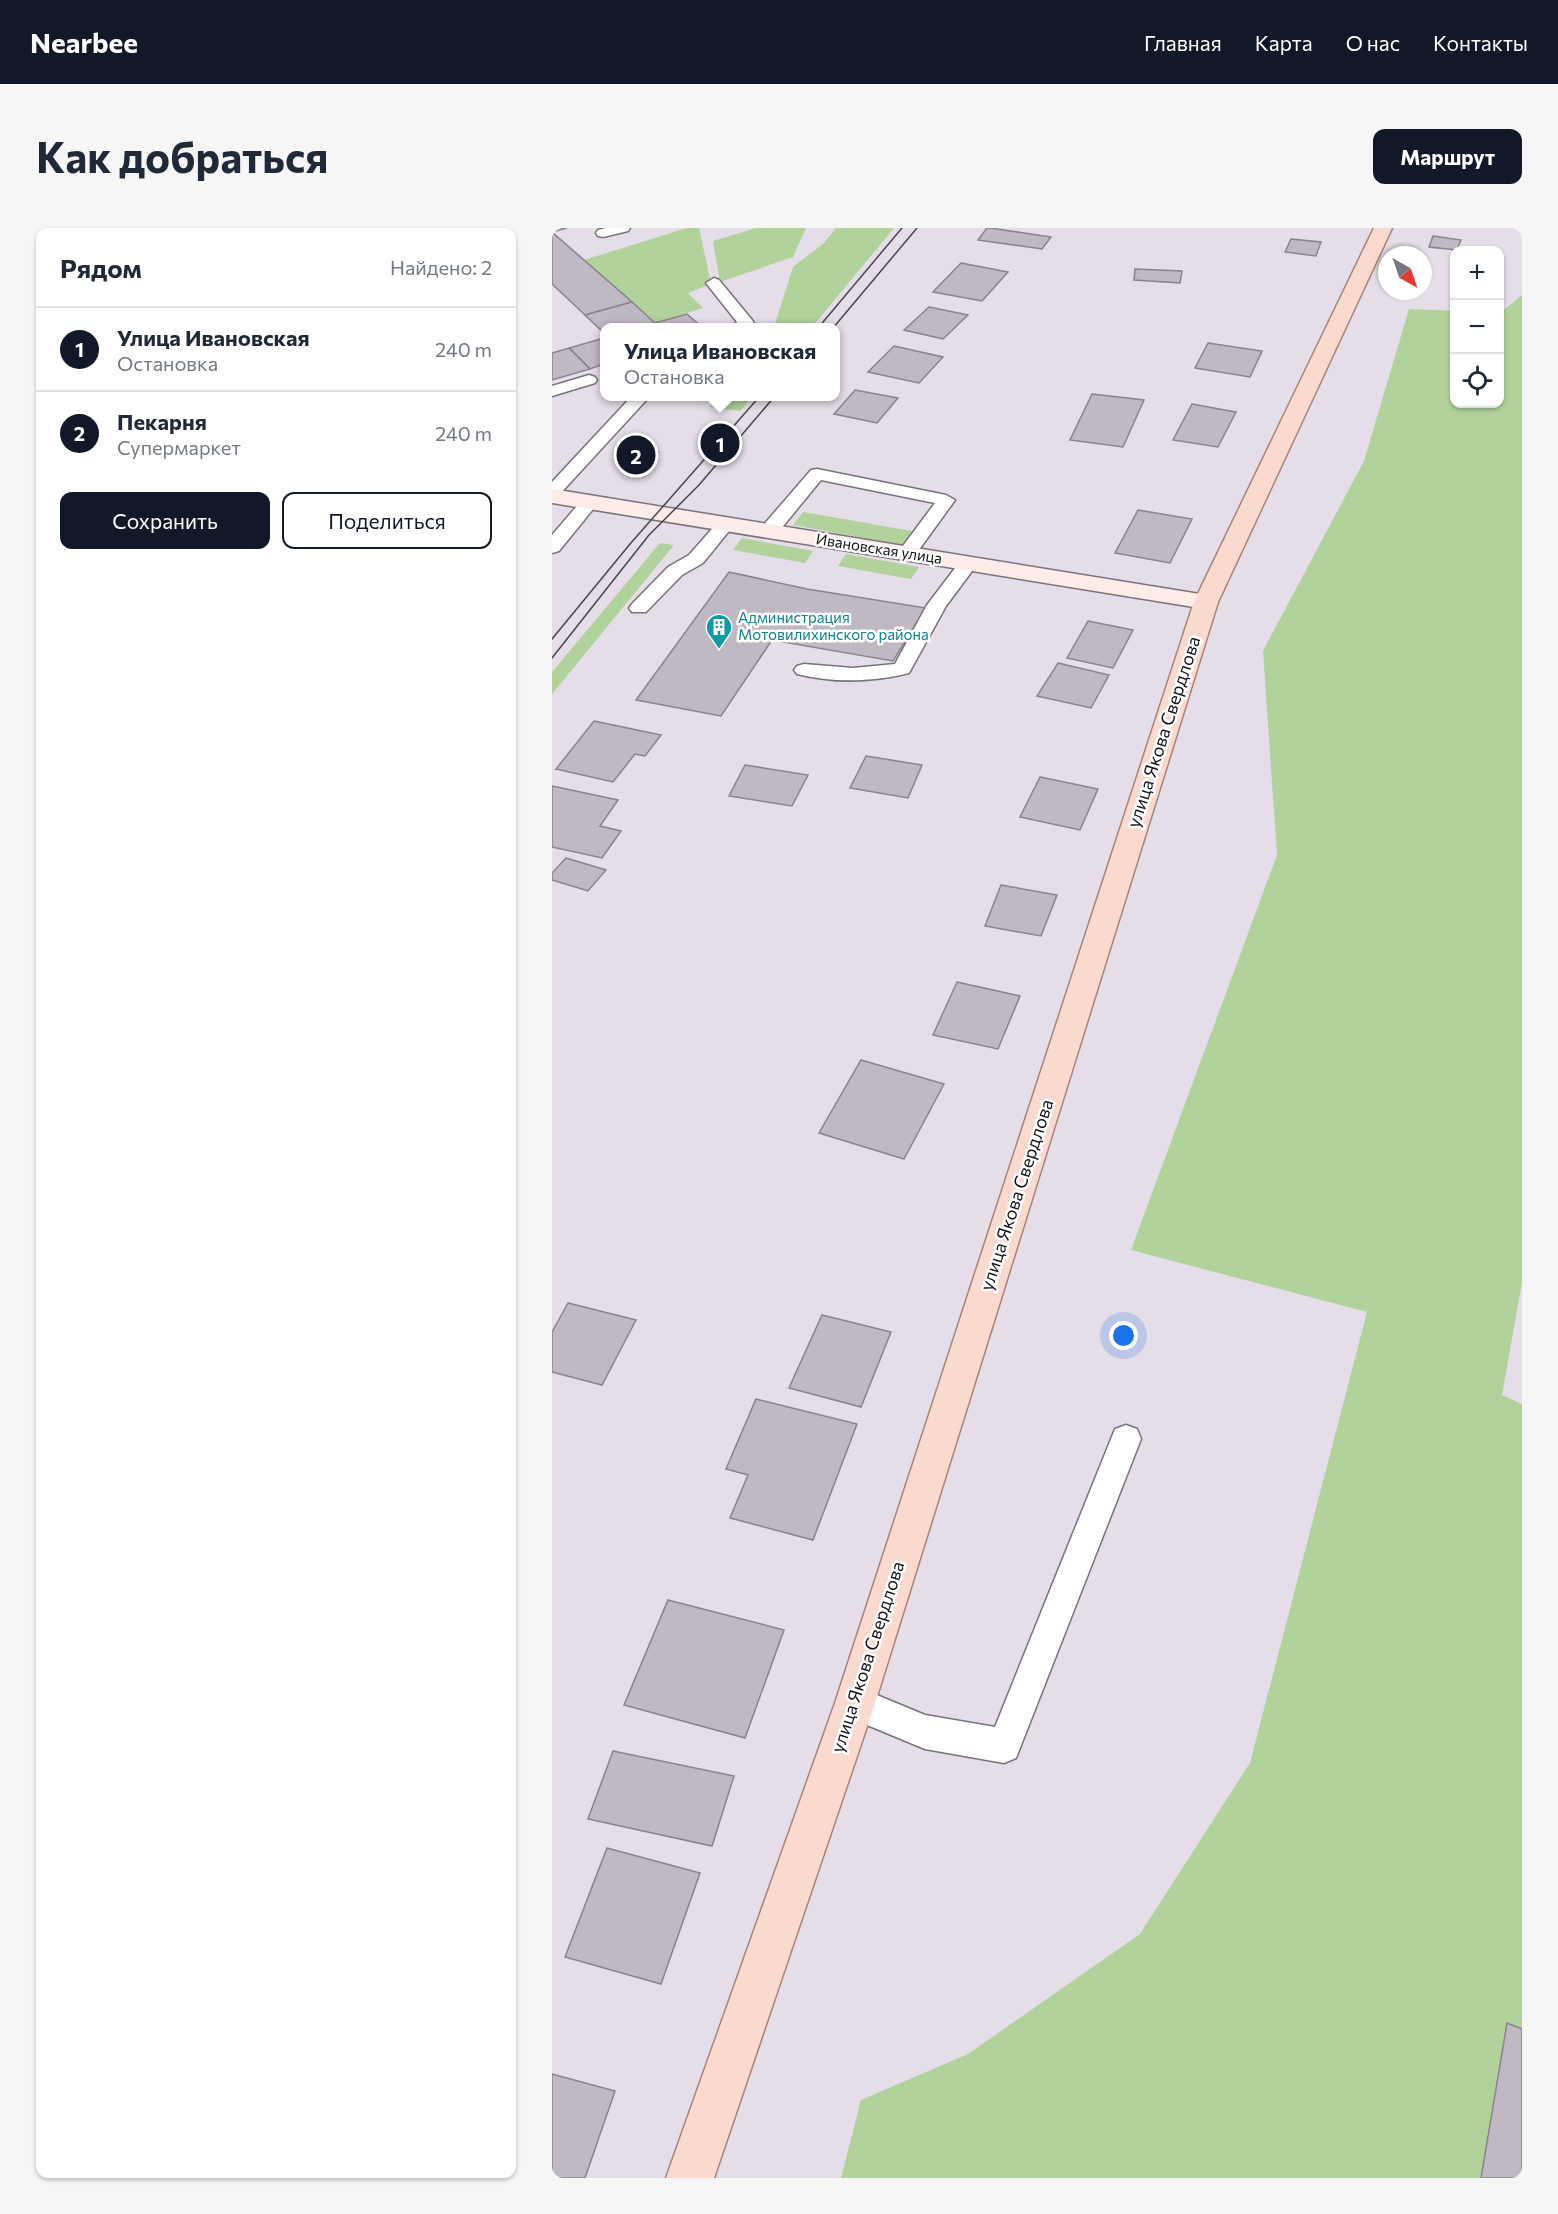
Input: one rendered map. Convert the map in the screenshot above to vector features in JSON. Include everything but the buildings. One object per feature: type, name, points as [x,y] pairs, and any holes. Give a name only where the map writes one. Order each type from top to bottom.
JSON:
[{"type":"main road","name":"улица Якова Свердлова","points":[[690,2178],[855,1703],[1206,602],[1383,228]]},
{"type":"street","name":"Ивановская улица","points":[[552,494],[724,526],[1206,602]]},
{"type":"lane","points":[[603,233],[623,228]]},
{"type":"lane","points":[[714,283],[747,323]]},
{"type":"lane","points":[[552,391],[589,380]]},
{"type":"lane","points":[[552,494],[637,401]]},
{"type":"lane","points":[[768,532],[817,474],[946,500],[906,554]]},
{"type":"lane","points":[[552,547],[589,502]]},
{"type":"lane","points":[[639,608],[675,571],[696,559],[724,526]]},
{"type":"lane","points":[[804,670],[830,674],[873,675],[902,669],[937,605],[969,563]]},
{"type":"lane","points":[[855,1703],[925,1732],[1004,1746],[1126,1439]]},
{"type":"green space","points":[[687,228],[699,228],[711,284],[688,293],[703,308],[655,323],[584,260]]},
{"type":"green space","points":[[756,228],[806,228],[793,257],[720,282],[713,241]]},
{"type":"green space","points":[[836,228],[894,228],[815,323],[775,323],[793,267],[823,244]]},
{"type":"green space","points":[[1522,295],[1522,1282],[1502,1395],[1522,1404],[1522,2178],[841,2178],[861,2100],[968,2054],[1140,1934],[1250,1763],[1367,1312],[1131,1250],[1277,855],[1263,651],[1364,461],[1409,309],[1450,311],[1450,408],[1504,408],[1504,310]]},
{"type":"green space","points":[[716,401],[749,401],[740,411],[710,407]]},
{"type":"green space","points":[[803,512],[912,531],[903,545],[793,525]]},
{"type":"green space","points":[[742,538],[813,551],[805,563],[733,550]]},
{"type":"green space","points":[[660,543],[674,545],[552,694],[552,672]]},
{"type":"green space","points":[[846,554],[919,567],[911,579],[838,566]]},
{"type":"tram line","points":[[822,323],[902,228]]},
{"type":"tram line","points":[[837,323],[917,228]]},
{"type":"tram line","points":[[552,639],[630,544],[756,401]]},
{"type":"tram line","points":[[552,658],[649,535],[699,485],[771,401]]},
{"type":"place","name":"Улица Ивановская","points":[[720,443]]},
{"type":"place","name":"Пекарня","points":[[636,455]]},
{"type":"place","name":"Администрация Мотовилихинского района","points":[[719,650]]}]
